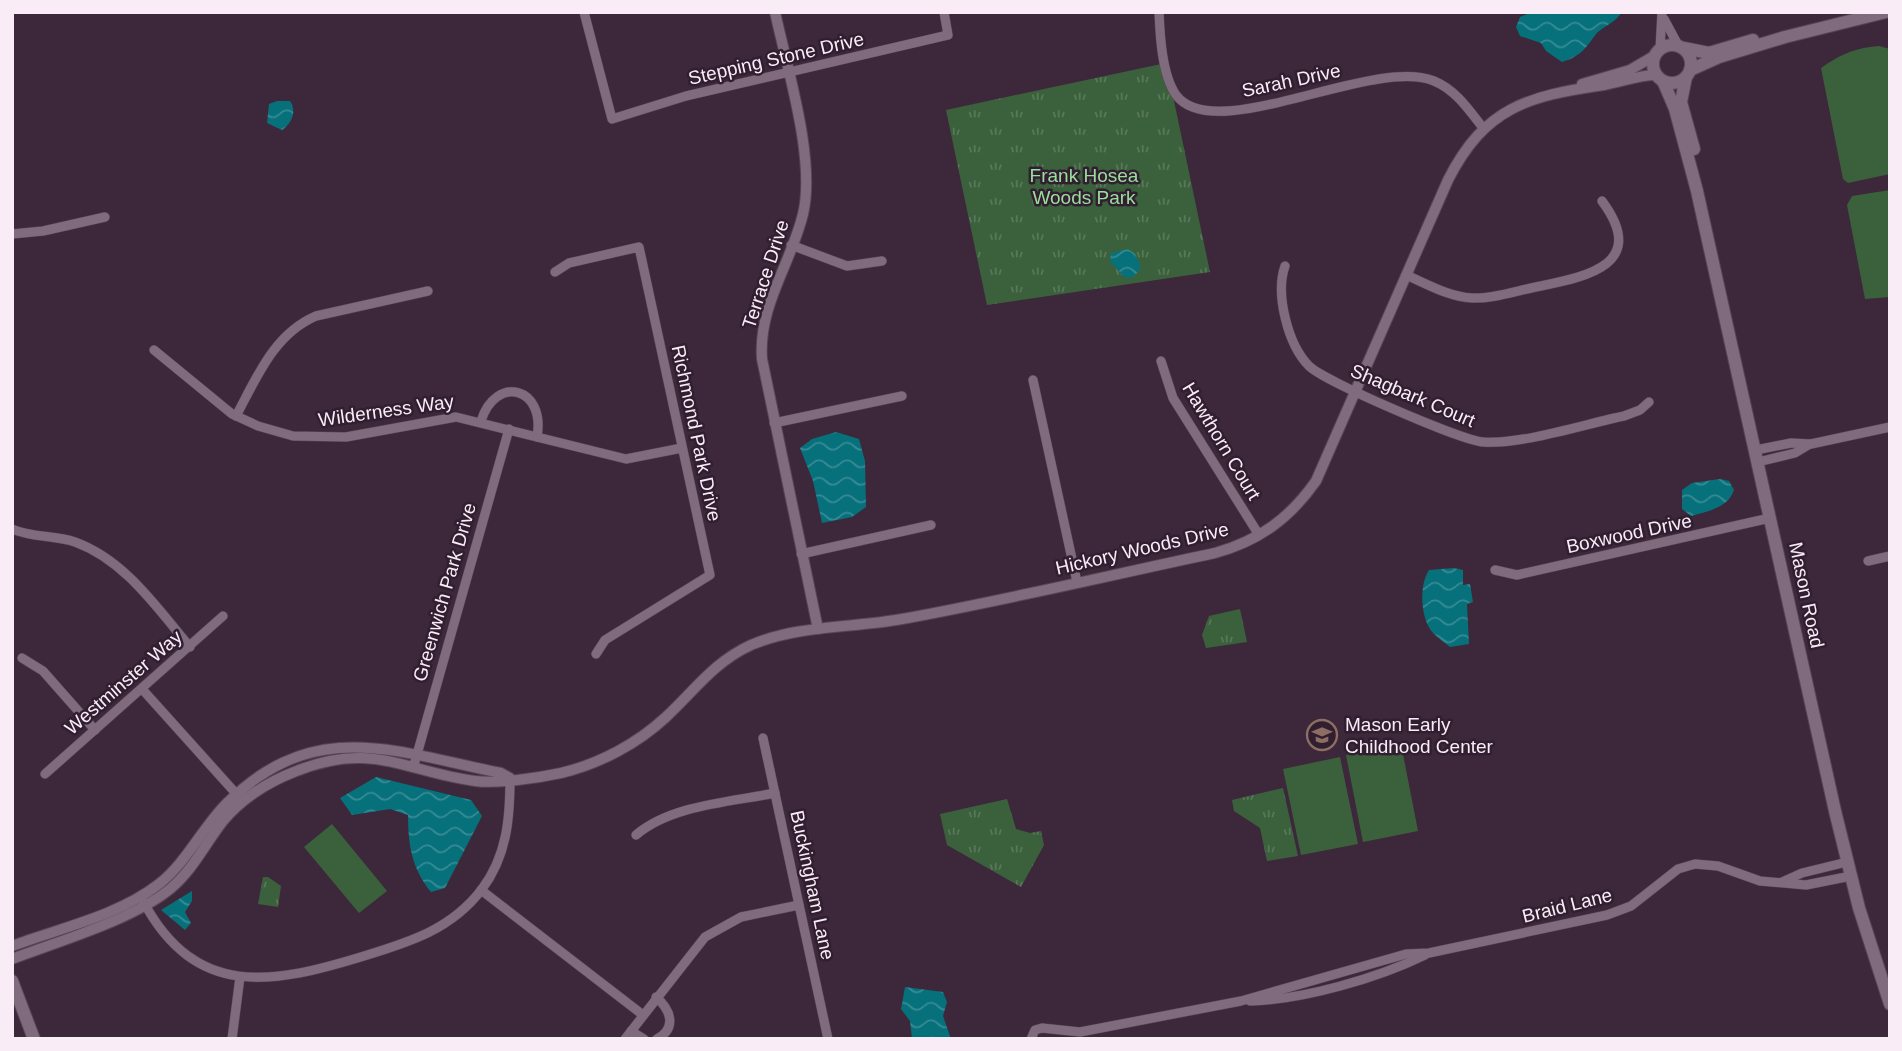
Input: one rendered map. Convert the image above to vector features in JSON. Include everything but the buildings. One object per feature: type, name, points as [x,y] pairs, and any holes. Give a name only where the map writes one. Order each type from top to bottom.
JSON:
[{"type":"main road","points":[[1785,37],[1732,44],[1702,53],[1681,47],[1657,52],[1653,67],[1660,78],[1675,83],[1719,57],[1785,37],[1886,12]]},
{"type":"main road","points":[[1681,47],[1690,58],[1688,73]]},
{"type":"main road","name":"Mason Road","points":[[1688,73],[1681,102],[1697,164],[1697,191]]},
{"type":"main road","name":"Mason Road","points":[[1660,78],[1675,108],[1697,191],[1847,862],[1890,1004]]},
{"type":"main road","points":[[12,981],[34,1039]]},
{"type":"street","name":"Stepping Stone Drive","points":[[584,12],[612,119],[685,96],[948,35],[944,12]]},
{"type":"street","name":"Terrace Drive","points":[[775,12],[807,182],[802,216],[766,314],[761,343],[774,423],[818,629]]},
{"type":"street","name":"Sarah Drive","points":[[1159,12],[1172,88],[1183,102],[1198,111],[1233,111],[1373,80],[1408,76],[1431,80],[1452,91],[1483,128]]},
{"type":"street","points":[[1662,15],[1681,47]]},
{"type":"street","points":[[1657,52],[1662,15]]},
{"type":"street","name":"Hickory Woods Drive","points":[[12,959],[143,901],[179,864],[211,821],[284,763],[330,749],[365,746],[415,760],[500,773],[510,778],[562,772],[605,757],[636,740],[664,719],[708,672],[730,656],[769,639],[818,629],[902,619],[1215,553],[1259,535],[1289,515],[1316,481],[1459,159],[1483,128],[1523,101],[1630,70],[1657,52]]},
{"type":"street","name":"Hickory Woods Drive","points":[[1572,88],[1660,78]]},
{"type":"street","points":[[1406,275],[1450,294],[1475,298],[1591,274],[1610,262],[1616,246],[1615,228],[1602,201]]},
{"type":"street","points":[[12,234],[43,231],[106,217]]},
{"type":"street","points":[[791,245],[847,266],[882,261]]},
{"type":"street","name":"Richmond Park Drive","points":[[555,272],[569,263],[639,247],[710,575],[605,640],[596,654]]},
{"type":"street","name":"Shagbark Court","points":[[1285,266],[1282,282],[1284,306],[1298,351],[1317,373],[1452,433],[1494,442],[1624,416],[1640,410],[1649,402]]},
{"type":"street","points":[[236,416],[274,348],[300,323],[316,316],[428,291]]},
{"type":"street","name":"Wilderness Way","points":[[154,350],[236,416],[275,432],[322,438],[358,435],[445,417],[481,421],[603,455],[626,458],[682,448]]},
{"type":"street","name":"Hawthorn Court","points":[[1161,361],[1173,398],[1259,535]]},
{"type":"street","points":[[1033,380],[1077,582]]},
{"type":"street","name":"Wilderness Way","points":[[481,421],[487,405],[496,396],[508,392],[520,393],[531,400],[538,411],[537,436]]},
{"type":"street","points":[[774,423],[902,396]]},
{"type":"street","points":[[1757,456],[1791,443],[1811,444],[1890,427]]},
{"type":"street","name":"Greenwich Park Drive","points":[[415,760],[509,429]]},
{"type":"street","name":"Boxwood Drive","points":[[1495,570],[1517,575],[1770,517]]},
{"type":"street","points":[[802,554],[931,525]]},
{"type":"street","points":[[12,529],[73,541],[100,554],[123,572],[190,647]]},
{"type":"street","points":[[1868,561],[1890,556]]},
{"type":"street","name":"Westminster Way","points":[[45,774],[223,615]]},
{"type":"street","points":[[22,658],[43,670],[95,730]]},
{"type":"street","points":[[142,689],[239,798]]},
{"type":"street","name":"Buckingham Lane","points":[[763,738],[828,1039]]},
{"type":"street","points":[[143,901],[157,923],[181,949],[206,965],[240,978],[269,979],[304,973],[407,943],[449,921],[481,890],[498,862],[505,839],[510,778]]},
{"type":"street","points":[[636,835],[650,824],[678,814],[775,793]]},
{"type":"street","points":[[1780,883],[1802,873],[1847,862]]},
{"type":"street","name":"Braid Lane","points":[[1031,1039],[1035,1030],[1042,1028],[1080,1032],[1241,1001],[1268,1000],[1332,986],[1408,964],[1429,953],[1607,915],[1631,906],[1678,869],[1695,863],[1718,866],[1760,881],[1806,886],[1851,876]]},
{"type":"street","points":[[481,890],[643,1015]]},
{"type":"street","name":"Hickory Woods Drive","points":[[12,946],[143,901]]},
{"type":"street","points":[[644,1039],[628,1035],[693,950],[715,930],[741,917],[799,905]]},
{"type":"street","points":[[232,1039],[240,978]]},
{"type":"street","points":[[656,998],[670,1014],[666,1032],[656,1039]]},
{"type":"street","points":[[666,1032],[674,1039]]},
{"type":"street","name":"Braid Lane","points":[[1070,1039],[1080,1032]]},
{"type":"green space","points":[[1879,46],[1890,49],[1890,174],[1848,183],[1843,179],[1821,68],[1848,52]]},
{"type":"green space","name":"Frank Hosea Woods Park","points":[[1166,63],[1210,272],[987,305],[946,110]]},
{"type":"green space","points":[[1890,190],[1890,297],[1865,299],[1847,205],[1852,196]]},
{"type":"green space","points":[[1240,609],[1247,642],[1206,648],[1202,635],[1209,616]]},
{"type":"green space","points":[[1401,744],[1418,831],[1363,842],[1346,755]]},
{"type":"green space","points":[[1340,757],[1358,844],[1301,855],[1283,769]]},
{"type":"green space","points":[[1283,788],[1298,856],[1267,861],[1260,828],[1234,811],[1232,800]]},
{"type":"green space","points":[[1007,799],[1016,829],[1030,833],[1041,831],[1044,845],[1021,887],[947,845],[940,814]]},
{"type":"green space","points":[[332,824],[387,891],[359,913],[304,847]]},
{"type":"green space","points":[[263,877],[268,877],[281,886],[278,907],[258,904]]},
{"type":"water","points":[[1532,12],[1622,12],[1596,34],[1582,51],[1562,62],[1546,51],[1541,43],[1520,36],[1516,27],[1520,17]]},
{"type":"water","points":[[290,101],[293,109],[291,120],[282,130],[267,123],[269,104]]},
{"type":"water","points":[[1128,249],[1135,254],[1141,267],[1134,277],[1125,278],[1110,261],[1111,253]]},
{"type":"water","points":[[836,432],[859,439],[865,461],[866,507],[852,517],[822,523],[813,481],[800,448],[812,439]]},
{"type":"water","points":[[1720,479],[1729,481],[1734,490],[1722,505],[1691,516],[1682,509],[1682,490],[1692,483]]},
{"type":"water","points":[[1429,570],[1463,570],[1463,585],[1470,584],[1473,602],[1467,604],[1469,644],[1450,647],[1429,627],[1423,610],[1422,593]]},
{"type":"water","points":[[376,777],[471,800],[482,816],[445,888],[431,892],[419,874],[410,846],[408,815],[390,809],[352,815],[340,798]]},
{"type":"water","points":[[192,891],[192,901],[185,912],[191,923],[185,930],[161,910]]},
{"type":"water","points":[[905,987],[943,992],[947,1002],[943,1016],[951,1039],[912,1039],[910,1021],[901,1009]]},
{"type":"place","name":"Mason Early Childhood Center","points":[[1322,735]]}]
